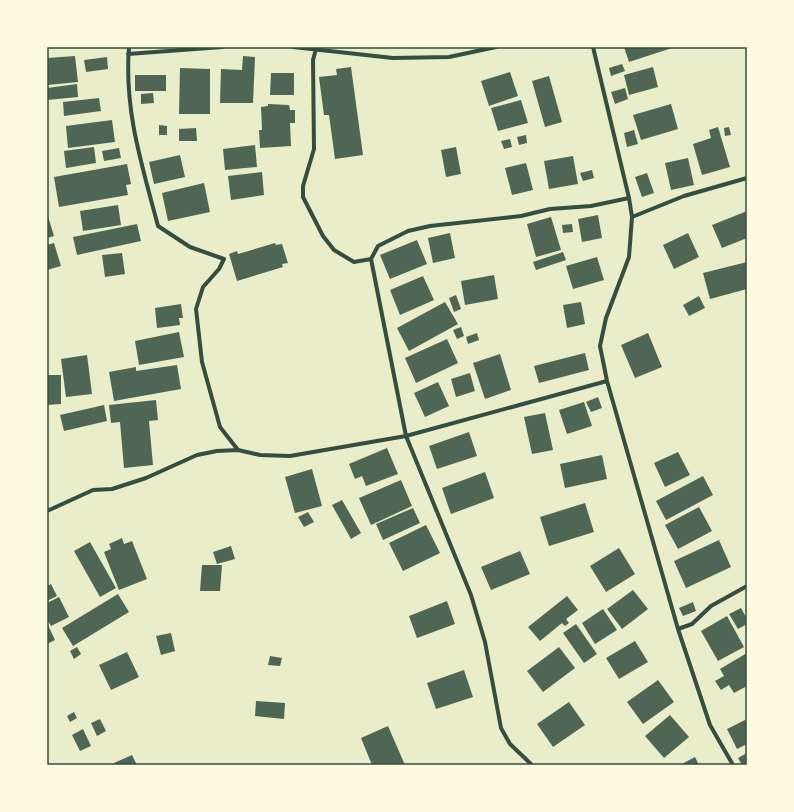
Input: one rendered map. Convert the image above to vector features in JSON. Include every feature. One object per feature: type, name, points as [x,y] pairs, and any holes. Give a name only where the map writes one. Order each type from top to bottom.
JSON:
[{"type":"street","points":[[129,47],[128,88],[133,131],[158,226],[190,247],[224,260],[219,269],[203,287],[196,309],[202,362],[220,427],[238,450]]},
{"type":"street","points":[[128,54],[222,47]]},
{"type":"street","points":[[293,47],[393,58],[449,57],[496,47]]},
{"type":"street","points":[[593,47],[629,198],[632,217],[629,257],[606,318],[600,346],[607,381],[678,629],[710,725],[733,765]]},
{"type":"street","points":[[316,49],[313,60],[314,149],[303,186],[303,197],[323,236],[334,250],[354,262],[371,259]]},
{"type":"street","points":[[632,217],[684,196],[747,178]]},
{"type":"street","points":[[532,765],[510,744],[501,728],[484,642],[471,595],[406,436],[371,259],[378,246],[393,237],[422,228],[521,216],[550,209],[591,206],[629,198]]},
{"type":"street","points":[[47,511],[93,490],[112,489],[146,478],[197,455],[217,451],[238,450],[260,455],[290,456],[406,436],[607,381]]},
{"type":"street","points":[[678,629],[692,624],[711,606],[747,586]]},
{"type":"building","points":[[624,47],[675,47],[629,62]]},
{"type":"building","points":[[75,56],[78,82],[47,85],[47,58]]},
{"type":"building","points":[[243,56],[255,57],[253,103],[220,103],[221,69],[242,70]]},
{"type":"building","points":[[107,57],[108,69],[86,72],[84,60]]},
{"type":"building","points":[[622,64],[625,71],[611,76],[609,68]]},
{"type":"building","points":[[351,67],[363,155],[335,159],[329,115],[324,115],[319,77],[337,75],[336,69]]},
{"type":"building","points":[[653,67],[658,87],[629,95],[624,75]]},
{"type":"building","points":[[180,68],[210,69],[210,114],[179,114]]},
{"type":"building","points":[[510,72],[518,96],[489,106],[481,81]]},
{"type":"building","points":[[271,73],[294,73],[294,95],[270,95]]},
{"type":"building","points":[[135,75],[166,75],[166,91],[135,91]]},
{"type":"building","points":[[549,76],[562,122],[545,127],[532,81]]},
{"type":"building","points":[[77,84],[78,97],[47,100],[47,88]]},
{"type":"building","points":[[625,88],[628,99],[615,104],[611,92]]},
{"type":"building","points":[[153,93],[154,103],[141,104],[141,94]]},
{"type":"building","points":[[99,98],[101,111],[64,116],[63,102]]},
{"type":"building","points":[[521,100],[528,123],[498,131],[491,108]]},
{"type":"building","points":[[268,104],[289,105],[290,110],[295,110],[295,123],[290,123],[291,146],[260,148],[259,130],[262,130],[261,107],[268,106]]},
{"type":"building","points":[[671,104],[678,129],[641,140],[633,115]]},
{"type":"building","points":[[112,120],[115,142],[68,148],[66,126]]},
{"type":"building","points":[[159,125],[167,126],[167,135],[159,135]]},
{"type":"building","points":[[718,127],[730,167],[702,175],[693,144],[711,138],[709,130]]},
{"type":"building","points":[[729,127],[731,135],[725,136],[724,128]]},
{"type":"building","points":[[196,128],[197,141],[179,141],[179,129]]},
{"type":"building","points":[[634,130],[638,144],[627,147],[624,133]]},
{"type":"building","points":[[526,135],[527,143],[519,145],[517,137]]},
{"type":"building","points":[[510,139],[512,147],[504,149],[501,141]]},
{"type":"building","points":[[255,145],[257,167],[225,170],[223,149]]},
{"type":"building","points":[[94,147],[96,163],[66,168],[64,151]]},
{"type":"building","points":[[456,147],[461,174],[446,177],[441,150]]},
{"type":"building","points":[[119,148],[121,158],[104,161],[102,151]]},
{"type":"building","points":[[180,155],[185,177],[154,184],[149,162]]},
{"type":"building","points":[[573,156],[578,184],[549,189],[544,161]]},
{"type":"building","points":[[688,158],[694,185],[671,190],[665,163]]},
{"type":"building","points":[[526,163],[533,190],[512,195],[505,168]]},
{"type":"building","points":[[127,164],[131,184],[126,185],[128,195],[59,207],[54,177]]},
{"type":"building","points":[[592,170],[594,178],[583,181],[580,173]]},
{"type":"building","points":[[262,172],[264,195],[231,200],[228,176]]},
{"type":"building","points":[[647,173],[654,193],[642,197],[635,177]]},
{"type":"building","points":[[204,183],[210,212],[168,221],[162,193]]},
{"type":"building","points":[[118,205],[121,225],[83,231],[80,211]]},
{"type":"building","points":[[747,211],[747,238],[722,248],[712,225]]},
{"type":"building","points":[[47,213],[54,236],[47,238]]},
{"type":"building","points":[[598,215],[602,238],[582,242],[578,219]]},
{"type":"building","points":[[551,217],[561,250],[536,257],[527,224]]},
{"type":"building","points":[[137,224],[141,241],[77,255],[73,237]]},
{"type":"building","points":[[572,224],[573,232],[563,233],[562,225]]},
{"type":"building","points":[[450,233],[455,258],[433,263],[428,238]]},
{"type":"building","points":[[688,233],[699,257],[674,269],[663,245]]},
{"type":"building","points":[[417,240],[427,264],[390,279],[380,255]]},
{"type":"building","points":[[54,243],[61,266],[47,270],[47,245]]},
{"type":"building","points":[[275,243],[276,245],[282,244],[288,263],[282,264],[283,267],[237,281],[229,254],[237,251],[238,254]]},
{"type":"building","points":[[563,252],[566,260],[536,270],[533,262]]},
{"type":"building","points":[[122,253],[125,274],[105,277],[102,255]]},
{"type":"building","points":[[597,257],[604,280],[573,289],[566,266]]},
{"type":"building","points":[[747,262],[747,289],[710,299],[703,273]]},
{"type":"building","points":[[494,275],[498,299],[465,305],[461,281]]},
{"type":"building","points":[[423,276],[434,300],[400,315],[390,290]]},
{"type":"building","points":[[456,295],[461,309],[454,312],[449,298]]},
{"type":"building","points":[[699,296],[705,308],[689,316],[683,305]]},
{"type":"building","points":[[445,302],[458,324],[409,351],[397,328]]},
{"type":"building","points":[[581,302],[585,324],[567,328],[563,305]]},
{"type":"building","points":[[181,304],[183,318],[179,318],[180,325],[157,328],[155,308]]},
{"type":"building","points":[[461,327],[464,336],[457,339],[453,330]]},
{"type":"building","points":[[179,332],[184,357],[139,365],[135,341]]},
{"type":"building","points":[[477,333],[479,340],[468,344],[466,337]]},
{"type":"building","points":[[648,333],[662,367],[635,378],[621,345]]},
{"type":"building","points":[[447,339],[458,363],[416,383],[405,358]]},
{"type":"building","points":[[585,353],[589,370],[539,383],[534,366]]},
{"type":"building","points":[[500,354],[511,390],[485,399],[473,363]]},
{"type":"building","points":[[87,355],[92,394],[66,397],[61,359]]},
{"type":"building","points":[[177,365],[181,389],[114,401],[109,372],[136,367],[136,371]]},
{"type":"building","points":[[470,373],[475,391],[456,397],[451,379]]},
{"type":"building","points":[[47,375],[61,375],[61,404],[47,405]]},
{"type":"building","points":[[438,382],[449,406],[425,417],[414,393]]},
{"type":"building","points":[[598,397],[602,408],[591,412],[586,402]]},
{"type":"building","points":[[156,400],[158,420],[149,421],[153,465],[124,468],[120,422],[111,423],[109,405]]},
{"type":"building","points":[[584,402],[592,426],[567,434],[559,410]]},
{"type":"building","points":[[104,405],[107,421],[64,431],[60,415]]},
{"type":"building","points":[[545,413],[553,450],[532,454],[524,417]]},
{"type":"building","points":[[469,432],[477,456],[437,469],[429,446]]},
{"type":"building","points":[[387,448],[398,474],[366,486],[362,476],[355,479],[349,464]]},
{"type":"building","points":[[678,452],[690,475],[665,487],[654,463]]},
{"type":"building","points":[[602,455],[607,479],[565,488],[560,464]]},
{"type":"building","points":[[312,469],[322,506],[295,513],[285,477]]},
{"type":"building","points":[[485,472],[494,498],[451,514],[442,488]]},
{"type":"building","points":[[703,476],[713,495],[666,520],[656,501]]},
{"type":"building","points":[[401,480],[412,506],[371,525],[359,498]]},
{"type":"building","points":[[342,500],[361,533],[351,539],[332,505]]},
{"type":"building","points":[[585,503],[594,532],[549,546],[540,517]]},
{"type":"building","points":[[699,507],[712,531],[678,549],[665,525]]},
{"type":"building","points":[[413,508],[420,523],[383,540],[376,524]]},
{"type":"building","points":[[308,512],[314,522],[304,527],[298,517]]},
{"type":"building","points":[[426,525],[440,553],[403,571],[389,543]]},
{"type":"building","points":[[122,538],[124,544],[132,541],[147,579],[119,590],[104,552],[111,549],[109,544]]},
{"type":"building","points":[[719,540],[731,567],[686,588],[674,561]]},
{"type":"building","points":[[90,542],[116,588],[100,597],[74,551]]},
{"type":"building","points":[[231,546],[235,559],[217,564],[213,552]]},
{"type":"building","points":[[619,548],[635,574],[606,592],[590,566]]},
{"type":"building","points":[[520,551],[530,574],[491,590],[481,567]]},
{"type":"building","points":[[202,565],[222,565],[220,591],[200,591]]},
{"type":"building","points":[[51,584],[57,596],[47,601],[47,586]]},
{"type":"building","points":[[633,590],[648,609],[622,629],[607,609]]},
{"type":"building","points":[[118,594],[129,612],[73,646],[62,628]]},
{"type":"building","points":[[567,596],[578,610],[566,619],[569,623],[565,626],[562,623],[540,641],[528,627]]},
{"type":"building","points":[[59,597],[69,617],[51,626],[47,619],[47,603]]},
{"type":"building","points":[[447,601],[455,624],[417,638],[409,616]]},
{"type":"building","points":[[693,602],[696,611],[683,616],[679,608]]},
{"type":"building","points":[[741,608],[747,619],[747,624],[738,629],[729,614]]},
{"type":"building","points":[[603,609],[617,630],[595,644],[582,623]]},
{"type":"building","points":[[727,616],[744,647],[718,661],[701,631]]},
{"type":"building","points":[[47,623],[55,640],[47,644]]},
{"type":"building","points":[[576,624],[597,654],[584,663],[563,633]]},
{"type":"building","points":[[171,633],[175,651],[161,655],[156,636]]},
{"type":"building","points":[[635,641],[648,662],[619,679],[606,658]]},
{"type":"building","points":[[77,647],[81,654],[74,659],[70,651]]},
{"type":"building","points":[[559,647],[575,668],[543,692],[527,671]]},
{"type":"building","points":[[127,652],[139,677],[111,690],[99,665]]},
{"type":"building","points":[[747,653],[747,686],[734,693],[729,685],[721,690],[715,681],[724,676],[720,669]]},
{"type":"building","points":[[270,656],[282,658],[280,666],[268,665]]},
{"type":"building","points":[[464,670],[473,697],[436,709],[427,683]]},
{"type":"building","points":[[658,680],[674,702],[643,724],[627,702]]},
{"type":"building","points":[[256,701],[285,703],[284,719],[255,716]]},
{"type":"building","points":[[569,702],[585,725],[553,747],[537,724]]},
{"type":"building","points":[[74,712],[77,718],[70,722],[67,716]]},
{"type":"building","points":[[670,715],[689,737],[664,758],[645,736]]},
{"type":"building","points":[[100,719],[106,731],[97,736],[91,723]]},
{"type":"building","points":[[747,719],[747,744],[737,749],[727,729]]},
{"type":"building","points":[[388,726],[405,765],[372,765],[361,738]]},
{"type":"building","points":[[83,729],[91,746],[80,751],[72,735]]},
{"type":"building","points":[[747,753],[747,765],[742,765],[738,758]]},
{"type":"building","points":[[132,755],[137,765],[115,765],[114,763]]},
{"type":"building","points":[[695,757],[699,765],[680,765]]}]
